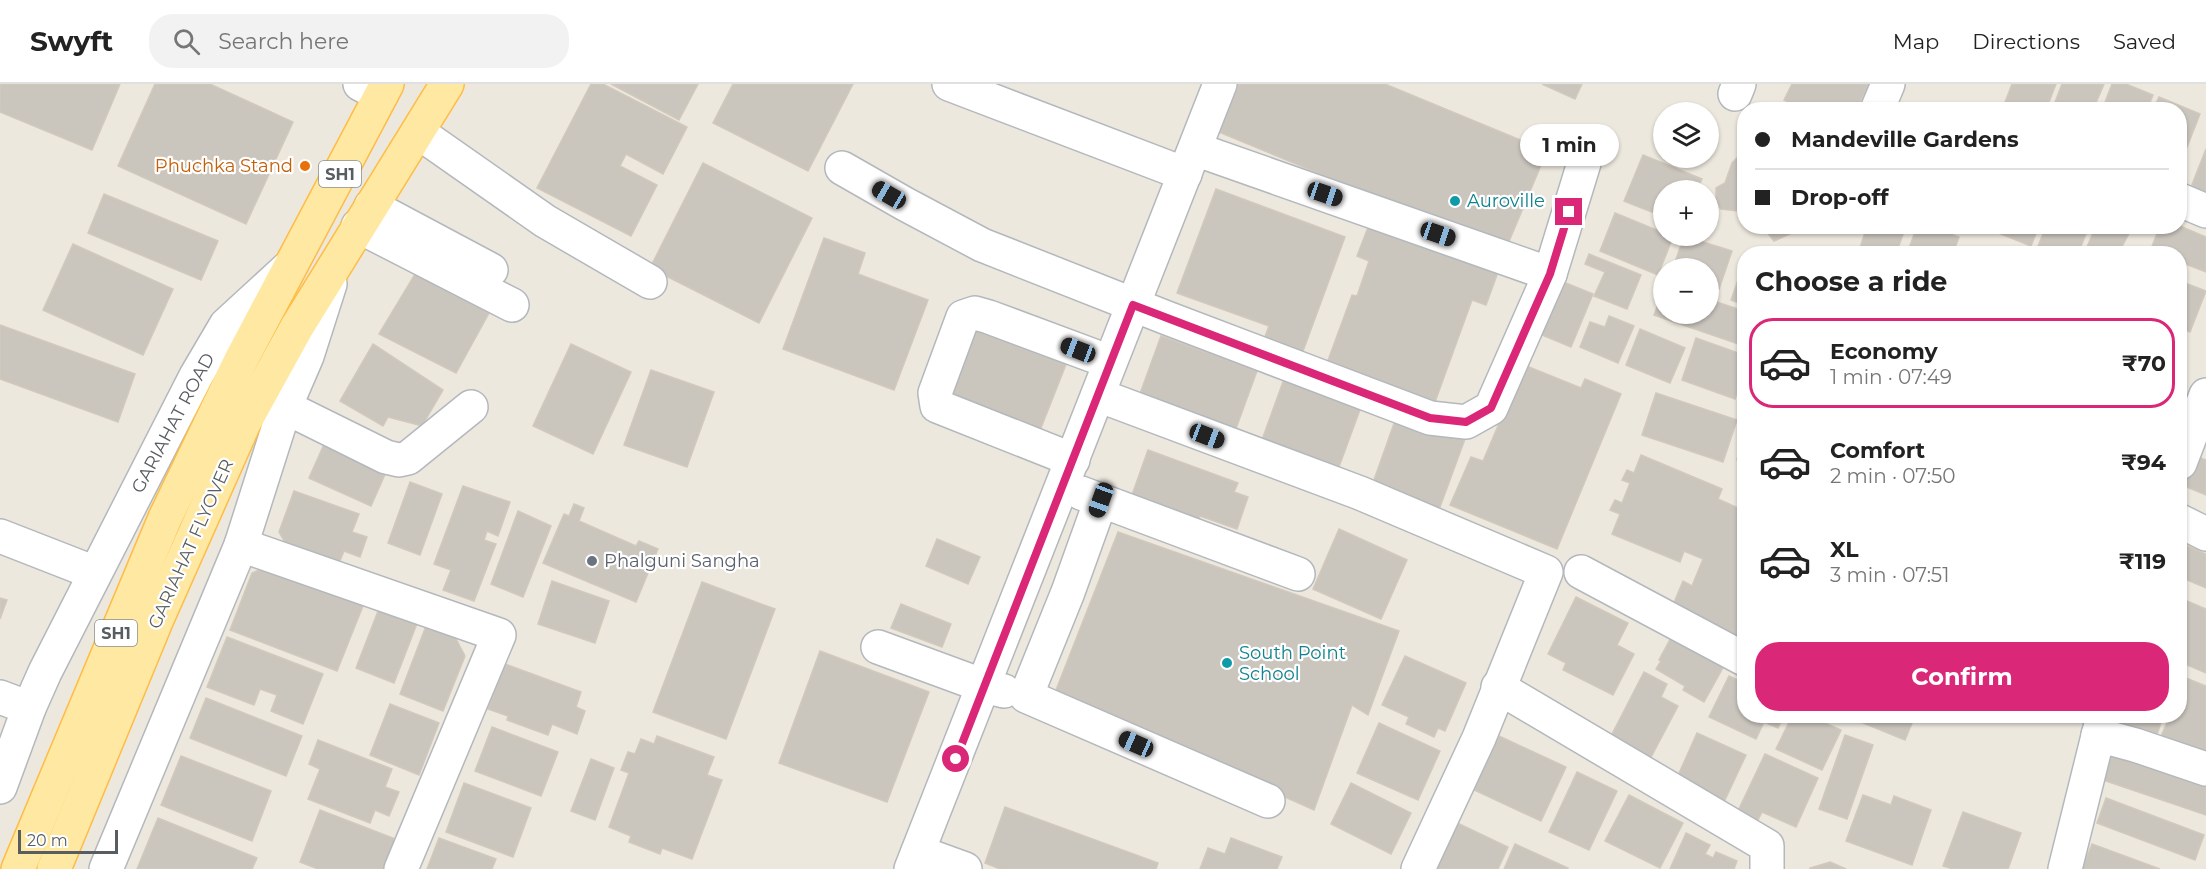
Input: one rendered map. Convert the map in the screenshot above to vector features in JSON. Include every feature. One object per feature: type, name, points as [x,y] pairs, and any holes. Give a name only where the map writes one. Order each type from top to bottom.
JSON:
[{"type":"main road","name":"SH1","points":[[336,262],[447,84]]},
{"type":"main road","name":"GARIAHAT ROAD","points":[[292,264],[376,88]]},
{"type":"main road","name":"GARIAHAT FLYOVER","points":[[54,869],[157,620],[244,423],[336,262]]},
{"type":"main road","name":"GARIAHAT FLYOVER","points":[[18,869],[142,571],[221,399],[292,264]]},
{"type":"street","points":[[949,84],[1550,274]]},
{"type":"street","points":[[964,869],[915,860],[1220,84]]},
{"type":"street","points":[[1880,102],[1888,84]]},
{"type":"street","points":[[418,132],[545,221],[650,282]]},
{"type":"street","points":[[843,168],[981,245],[1430,418],[1466,422],[1491,408],[1550,274],[1588,150]]},
{"type":"street","points":[[2187,203],[2206,211]]},
{"type":"street","points":[[365,216],[517,296]]},
{"type":"street","points":[[106,869],[241,545],[285,407],[307,356],[336,262]]},
{"type":"street","name":"GARIAHAT ROAD","points":[[0,788],[15,703],[45,672],[196,376],[226,325],[292,264]]},
{"type":"street","points":[[1110,363],[975,313],[963,317],[935,393],[937,406],[1068,473],[1101,500],[1298,574]]},
{"type":"street","points":[[1098,395],[1360,493],[1546,572],[1479,738],[1418,869]]},
{"type":"street","points":[[2187,426],[2206,395]]},
{"type":"street","points":[[285,407],[386,457],[399,460],[408,458],[471,407]]},
{"type":"street","points":[[1026,696],[1101,500]]},
{"type":"street","points":[[2187,524],[2206,534]]},
{"type":"street","points":[[0,536],[95,573]]},
{"type":"street","points":[[241,545],[499,635],[400,869]]},
{"type":"street","points":[[1581,572],[1737,655]]},
{"type":"street","points":[[1026,578],[1068,591]]},
{"type":"street","points":[[878,647],[984,686],[1026,696],[1268,801]]},
{"type":"street","points":[[1498,687],[1767,846],[1767,869]]},
{"type":"street","points":[[2065,869],[2101,725],[2135,745],[2206,769]]},
{"type":"building","points":[[0,84],[120,84],[92,150],[0,112]]},
{"type":"building","points":[[155,84],[210,84],[293,122],[246,224],[118,166]]},
{"type":"building","points":[[591,84],[603,84],[687,127],[663,174],[626,154],[620,166],[657,185],[631,236],[537,188]]},
{"type":"building","points":[[611,84],[698,84],[679,120]]},
{"type":"building","points":[[733,84],[853,84],[808,171],[713,123]]},
{"type":"building","name":"Auroville","points":[[1239,84],[1385,84],[1547,151],[1505,251],[1219,132]]},
{"type":"building","points":[[1542,84],[1582,84],[1575,99]]},
{"type":"building","points":[[1792,84],[1868,85],[1860,102],[1788,102],[1784,100]]},
{"type":"building","points":[[2012,84],[2056,84],[2049,102],[2005,102]]},
{"type":"building","points":[[2062,84],[2104,84],[2096,102],[2055,102]]},
{"type":"building","points":[[2112,84],[2126,84],[2153,95],[2150,102],[2105,102]]},
{"type":"building","points":[[2159,97],[2171,102],[2157,102]]},
{"type":"building","points":[[2187,109],[2200,114],[2187,147]]},
{"type":"building","points":[[2206,149],[2206,193],[2191,187]]},
{"type":"building","points":[[1643,155],[1653,159],[1653,168],[1675,168],[1702,179],[1653,180],[1653,213],[1624,201]]},
{"type":"building","points":[[1737,158],[1737,211],[1721,209],[1719,207],[1719,186],[1725,183],[1732,163]]},
{"type":"building","points":[[703,163],[812,218],[759,323],[650,268]]},
{"type":"building","points":[[1216,189],[1345,237],[1299,362],[1261,347],[1269,326],[1177,293]]},
{"type":"building","points":[[104,194],[218,241],[201,280],[88,233]]},
{"type":"building","points":[[1615,213],[1653,229],[1653,246],[1669,246],[1665,258],[1653,258],[1653,273],[1600,251]]},
{"type":"building","points":[[1372,217],[1501,264],[1486,305],[1472,300],[1435,402],[1327,363],[1352,295],[1357,296],[1369,261],[1357,256]]},
{"type":"building","points":[[2187,229],[2206,237],[2206,272],[2187,265],[2187,246],[2152,246],[2157,234],[2187,234]]},
{"type":"building","points":[[1768,234],[1790,234],[1774,241]]},
{"type":"building","points":[[1864,234],[1903,234],[1899,246],[1861,246]]},
{"type":"building","points":[[1914,234],[1951,234],[1959,237],[1956,246],[1910,246]]},
{"type":"building","points":[[2001,234],[2036,234],[2031,246]]},
{"type":"building","points":[[2043,234],[2086,234],[2081,246],[2038,246]]},
{"type":"building","points":[[2093,234],[2129,234],[2122,246],[2087,246]]},
{"type":"building","points":[[824,238],[865,253],[858,274],[928,300],[894,390],[783,349]]},
{"type":"building","points":[[73,244],[173,289],[143,355],[43,310]]},
{"type":"building","points":[[1681,246],[1716,246],[1732,251],[1719,289],[1719,258],[1676,258]]},
{"type":"building","points":[[1589,254],[1641,275],[1627,309],[1594,296],[1605,272],[1585,264]]},
{"type":"building","points":[[415,274],[489,313],[456,373],[379,334]]},
{"type":"building","points":[[1556,279],[1593,294],[1571,347],[1535,332]]},
{"type":"building","points":[[1737,283],[1737,302],[1731,300]]},
{"type":"building","points":[[2187,284],[2206,291],[2190,332],[2187,331]]},
{"type":"building","points":[[1719,303],[1737,309],[1737,344],[1680,324],[1719,324]]},
{"type":"building","points":[[1609,316],[1634,326],[1618,363],[1580,347],[1590,322],[1605,327]]},
{"type":"building","points":[[968,319],[1069,357],[1037,438],[939,400]]},
{"type":"building","points":[[0,325],[135,374],[118,422],[0,379]]},
{"type":"building","points":[[1640,329],[1685,348],[1670,383],[1626,365]]},
{"type":"building","points":[[1161,336],[1257,371],[1234,434],[1138,399]]},
{"type":"building","points":[[1696,338],[1737,353],[1735,399],[1682,380]]},
{"type":"building","points":[[373,344],[443,390],[422,426],[388,417],[383,426],[340,401]]},
{"type":"building","points":[[571,344],[631,372],[593,454],[533,426]]},
{"type":"building","points":[[1524,365],[1581,388],[1585,379],[1621,394],[1557,549],[1450,505],[1471,457],[1483,461]]},
{"type":"building","points":[[651,370],[714,392],[687,467],[624,445]]},
{"type":"building","points":[[1284,379],[1361,407],[1336,475],[1259,448]]},
{"type":"building","points":[[1656,393],[1737,420],[1723,462],[1642,435]]},
{"type":"building","points":[[1397,415],[1465,439],[1436,518],[1369,494]]},
{"type":"building","points":[[325,442],[387,470],[371,506],[309,478]]},
{"type":"building","points":[[1148,450],[1238,483],[1234,492],[1248,497],[1237,529],[1200,516],[1195,530],[1128,506]]},
{"type":"building","points":[[1641,455],[1722,489],[1718,499],[1737,508],[1737,640],[1670,612],[1683,581],[1692,586],[1703,559],[1684,551],[1680,562],[1612,534],[1620,514],[1610,510],[1615,500],[1622,503],[1630,483],[1622,480],[1627,470],[1634,473]]},
{"type":"building","points":[[2193,455],[2206,460],[2206,495],[2187,487],[2187,471]]},
{"type":"building","points":[[410,482],[442,494],[420,555],[388,543]]},
{"type":"building","points":[[463,486],[510,502],[498,536],[487,531],[484,540],[496,544],[474,601],[443,590],[451,570],[434,564]]},
{"type":"building","points":[[294,491],[359,514],[352,532],[367,537],[360,557],[344,551],[339,563],[286,544],[279,532]]},
{"type":"building","points":[[574,504],[584,508],[579,521],[636,546],[639,541],[658,549],[636,602],[543,563],[564,514],[569,516]]},
{"type":"building","points":[[518,511],[551,526],[523,597],[491,584]]},
{"type":"building","points":[[1339,529],[1407,560],[1381,619],[1313,589]]},
{"type":"building","name":"South Point School","points":[[1118,532],[1399,631],[1368,715],[1352,705],[1314,810],[1054,695]]},
{"type":"building","points":[[937,539],[980,557],[968,584],[926,566]]},
{"type":"building","points":[[2187,546],[2206,554],[2206,588],[2187,580]]},
{"type":"building","points":[[271,565],[365,601],[337,671],[230,630],[252,573]]},
{"type":"building","points":[[552,581],[609,601],[595,643],[538,624]]},
{"type":"building","points":[[702,582],[775,609],[726,739],[653,712]]},
{"type":"building","points":[[1576,597],[1628,623],[1617,645],[1634,654],[1613,695],[1563,670],[1566,663],[1548,654]]},
{"type":"building","points":[[0,598],[7,600],[0,619]]},
{"type":"building","points":[[2187,601],[2206,609],[2206,673],[2187,665]]},
{"type":"building","points":[[901,604],[951,624],[942,647],[891,628]]},
{"type":"building","points":[[380,606],[418,621],[394,683],[356,668]]},
{"type":"building","points":[[426,626],[455,637],[465,656],[443,711],[400,694]]},
{"type":"building","points":[[1673,634],[1725,664],[1704,702],[1683,690],[1685,686],[1656,669]]},
{"type":"building","points":[[227,637],[323,674],[303,724],[271,711],[277,695],[260,689],[254,705],[207,687]]},
{"type":"building","points":[[820,651],[929,692],[887,802],[779,763]]},
{"type":"building","points":[[1405,656],[1466,683],[1445,731],[1438,728],[1434,737],[1406,724],[1409,717],[1382,705]]},
{"type":"building","points":[[505,664],[581,692],[576,707],[585,711],[577,734],[552,724],[548,735],[507,720],[508,716],[488,709]]},
{"type":"building","points":[[1644,672],[1667,684],[1661,697],[1678,706],[1649,761],[1609,740]]},
{"type":"building","points":[[1729,676],[1737,680],[1737,723],[1764,723],[1756,739],[1709,717]]},
{"type":"building","points":[[2187,678],[2206,686],[2206,763],[2158,743],[2167,723],[2187,723]]},
{"type":"building","points":[[206,698],[302,736],[286,776],[190,738]]},
{"type":"building","points":[[390,704],[439,723],[419,775],[370,755]]},
{"type":"building","points":[[1379,723],[1440,751],[1418,800],[1357,773]]},
{"type":"building","points":[[1766,723],[1780,723],[1778,728]]},
{"type":"building","points":[[1789,723],[1826,723],[1841,730],[1822,770],[1776,749]]},
{"type":"building","points":[[1863,723],[1912,723],[1905,740]]},
{"type":"building","points":[[2118,723],[2161,723],[2156,738],[2117,726]]},
{"type":"building","points":[[492,727],[558,752],[541,796],[475,771]]},
{"type":"building","points":[[1697,733],[1746,755],[1724,802],[1676,780]]},
{"type":"building","points":[[1845,735],[1873,745],[1847,819],[1819,809]]},
{"type":"building","points":[[657,736],[714,757],[707,775],[722,780],[692,859],[662,848],[660,854],[629,842],[631,836],[609,827],[629,773],[621,770],[628,752],[635,754],[641,739],[654,744]]},
{"type":"building","points":[[1499,736],[1566,767],[1541,821],[1474,790]]},
{"type":"building","points":[[318,740],[392,769],[385,787],[399,792],[389,816],[375,810],[370,823],[308,799],[320,769],[309,764]]},
{"type":"building","points":[[2115,746],[2206,777],[2206,815],[2103,780]]},
{"type":"building","points":[[1765,754],[1818,778],[1796,827],[1762,812],[1758,820],[1738,811]]},
{"type":"building","points":[[181,756],[271,791],[252,841],[161,805]]},
{"type":"building","points":[[591,759],[614,768],[595,820],[571,811]]},
{"type":"building","points":[[1577,772],[1617,791],[1589,850],[1549,832]]},
{"type":"building","points":[[464,783],[531,808],[513,857],[446,832]]},
{"type":"building","points":[[1351,783],[1411,813],[1391,854],[1331,824]]},
{"type":"building","points":[[1629,795],[1683,823],[1660,868],[1605,841]]},
{"type":"building","points":[[1863,795],[1891,805],[1894,796],[1931,810],[1912,865],[1846,841]]},
{"type":"building","points":[[2106,798],[2204,835],[2195,860],[2097,823]]},
{"type":"building","points":[[1005,807],[1158,863],[1156,869],[1000,869],[985,863]]},
{"type":"building","points":[[320,810],[403,842],[392,869],[318,869],[300,862]]},
{"type":"building","points":[[1963,812],[2021,833],[2008,869],[1953,869],[1943,866]]},
{"type":"building","points":[[158,818],[257,858],[252,869],[137,869]]},
{"type":"building","points":[[1451,820],[1508,847],[1498,869],[1428,869]]},
{"type":"building","points":[[1686,833],[1710,845],[1705,854],[1713,858],[1716,852],[1737,861],[1734,869],[1670,869]]},
{"type":"building","points":[[439,838],[496,859],[492,869],[427,869]]},
{"type":"building","points":[[1231,838],[1282,857],[1277,869],[1200,869],[1208,848],[1225,854]]},
{"type":"building","points":[[1515,844],[1568,868],[1504,869]]},
{"type":"building","points":[[2092,844],[2160,869],[2082,869]]},
{"type":"building","points":[[1830,862],[1846,869],[1810,869],[1810,868]]},
{"type":"place","name":"Phuchka Stand","points":[[305,166]]},
{"type":"place","name":"Auroville","points":[[1455,201]]},
{"type":"place","name":"Phalguni Sangha","points":[[592,561]]},
{"type":"place","name":"South Point School","points":[[1227,663]]},
{"type":"route","points":[[956,759],[1133,305],[1430,418],[1466,422],[1491,408],[1550,274],[1569,212]]}]
